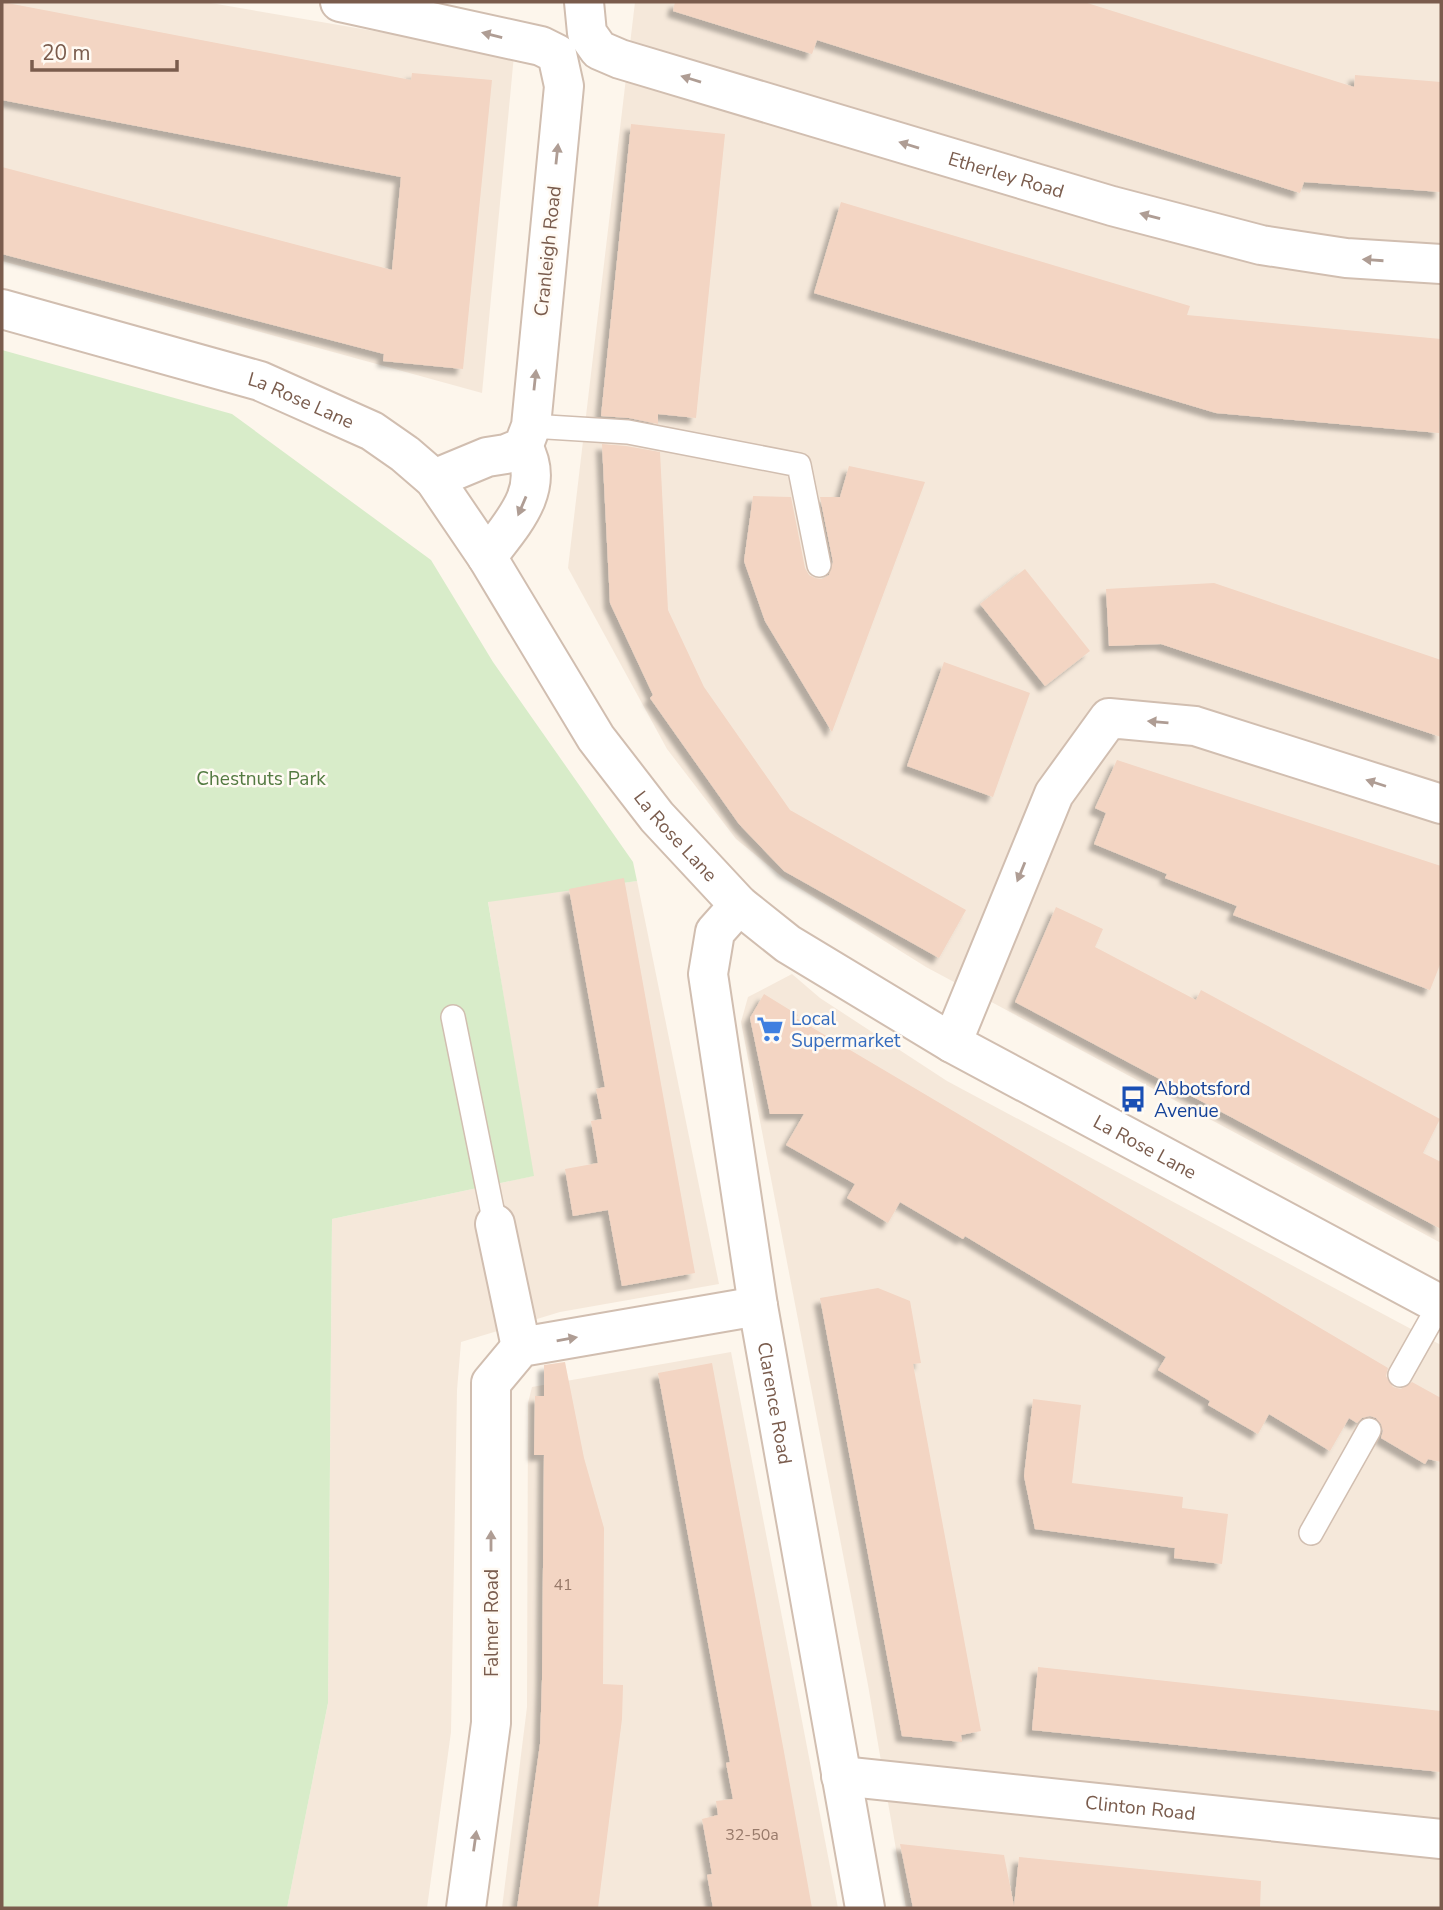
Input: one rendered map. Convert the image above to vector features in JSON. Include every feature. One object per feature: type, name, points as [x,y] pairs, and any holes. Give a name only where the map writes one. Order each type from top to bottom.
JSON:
[{"type":"street","name":"Etherley Road","points":[[340,2],[541,46],[576,30],[599,50],[620,59],[1139,213],[1261,245],[1346,258],[1441,264]]},
{"type":"street","name":"Cranleigh Road","points":[[487,557],[523,510],[532,477],[527,436],[564,86],[576,30]]},
{"type":"street","name":"La Rose Lane","points":[[2,309],[260,381],[372,431],[434,479],[487,557],[596,738],[657,817],[739,905],[788,944],[952,1043],[1441,1305]]},
{"type":"street","points":[[434,479],[487,457],[506,454],[527,436]]},
{"type":"street","points":[[952,1043],[1054,794],[1109,718],[1195,726],[1441,804]]},
{"type":"street","name":"Clarence Road","points":[[739,905],[715,932],[708,974],[758,1306],[865,1908]]},
{"type":"street","points":[[495,1224],[521,1347],[758,1306]]},
{"type":"street","name":"Falmer Road","points":[[466,1908],[491,1723],[491,1382],[521,1347]]},
{"type":"street","name":"Clinton Road","points":[[841,1776],[1441,1839]]},
{"type":"lane","points":[[527,436],[628,432],[799,465],[819,565]]},
{"type":"lane","points":[[453,1017],[495,1224]]},
{"type":"lane","points":[[1400,1375],[1441,1305]]},
{"type":"lane","points":[[1311,1533],[1368,1430]]},
{"type":"shaded area","points":[[2,2],[205,2],[514,55],[482,393],[2,261]]},
{"type":"shaded area","points":[[635,2],[1441,2],[1441,1243],[926,967],[785,879],[736,839],[667,749],[568,568]]},
{"type":"shaded area","points":[[637,881],[719,1284],[560,1312],[461,1342],[457,1390],[451,1732],[427,1908],[287,1908],[328,1703],[332,1219],[533,1176],[488,901]]},
{"type":"shaded area","points":[[792,974],[820,998],[947,1081],[1441,1345],[1441,1908],[906,1908],[868,1685],[741,1022],[748,997]]},
{"type":"shaded area","points":[[731,1352],[838,1908],[502,1908],[527,1707],[528,1403],[532,1387]]},
{"type":"green space","name":"Chestnuts Park","points":[[2,350],[232,414],[431,560],[493,662],[633,862],[637,881],[488,902],[534,1176],[332,1219],[328,1703],[287,1908],[2,1908]]},
{"type":"building","points":[[2,2],[411,80],[412,73],[492,80],[463,369],[383,361],[384,354],[2,254],[2,167],[392,270],[401,177],[2,100]]},
{"type":"building","points":[[675,2],[1084,2],[1354,87],[1355,75],[1441,82],[1441,192],[1304,182],[1300,193],[817,40],[812,54],[673,11]]},
{"type":"building","points":[[631,124],[725,134],[696,418],[658,414],[658,424],[601,416]]},
{"type":"building","points":[[841,202],[1190,306],[1187,315],[1441,339],[1439,433],[1216,413],[814,293]]},
{"type":"building","points":[[602,444],[660,452],[668,610],[704,687],[790,810],[966,910],[939,958],[784,871],[739,824],[650,698],[653,695],[610,603]]},
{"type":"building","points":[[849,466],[925,482],[832,732],[765,621],[744,561],[753,496],[791,497],[805,568],[809,575],[815,578],[822,579],[829,575],[833,562],[820,497],[840,497]]},
{"type":"building","points":[[1025,569],[1090,651],[1045,686],[980,604]]},
{"type":"building","points":[[1214,583],[1441,660],[1441,737],[1161,644],[1109,646],[1106,589]]},
{"type":"building","points":[[944,662],[1030,693],[993,797],[907,766]]},
{"type":"building","points":[[1117,760],[1441,866],[1441,962],[1430,990],[1233,915],[1237,906],[1165,878],[1167,874],[1094,844],[1106,813],[1095,808]]},
{"type":"building","points":[[624,878],[695,1273],[622,1286],[608,1210],[573,1216],[565,1169],[598,1163],[591,1121],[602,1119],[596,1089],[605,1087],[569,889]]},
{"type":"building","points":[[1056,907],[1103,929],[1095,947],[1196,1000],[1201,990],[1440,1119],[1423,1153],[1441,1162],[1441,1229],[1015,1002]]},
{"type":"building","points":[[764,994],[798,1015],[796,1018],[1388,1368],[1386,1376],[1393,1387],[1401,1389],[1412,1382],[1441,1398],[1441,1462],[1428,1459],[1425,1464],[1381,1438],[1381,1424],[1370,1416],[1357,1423],[1349,1418],[1330,1451],[1269,1414],[1258,1434],[1208,1405],[1210,1401],[1158,1370],[1166,1357],[965,1236],[963,1239],[900,1202],[888,1223],[847,1198],[855,1184],[786,1145],[804,1114],[770,1114],[750,1018]]},
{"type":"building","points":[[878,1288],[910,1301],[921,1363],[913,1364],[981,1731],[961,1735],[962,1742],[902,1736],[820,1298]]},
{"type":"building","points":[[565,1362],[584,1458],[604,1528],[603,1684],[623,1685],[622,1719],[598,1908],[517,1908],[540,1744],[544,1455],[534,1455],[535,1396],[544,1396],[544,1365]]},
{"type":"building","points":[[712,1363],[812,1908],[713,1908],[707,1875],[712,1874],[702,1819],[718,1815],[716,1801],[733,1799],[726,1763],[730,1762],[658,1373]]},
{"type":"building","points":[[1033,1399],[1081,1405],[1072,1483],[1183,1497],[1182,1508],[1228,1514],[1222,1564],[1174,1558],[1175,1548],[1035,1529],[1024,1476]]},
{"type":"building","points":[[1038,1667],[1441,1711],[1441,1772],[1032,1730]]},
{"type":"building","points":[[900,1844],[1004,1855],[1014,1906],[1019,1857],[1261,1881],[1260,1908],[913,1908]]},
{"type":"place","name":"Local Supermarket","points":[[770,1029]]},
{"type":"place","name":"Abbotsford Avenue","points":[[1133,1099]]}]
